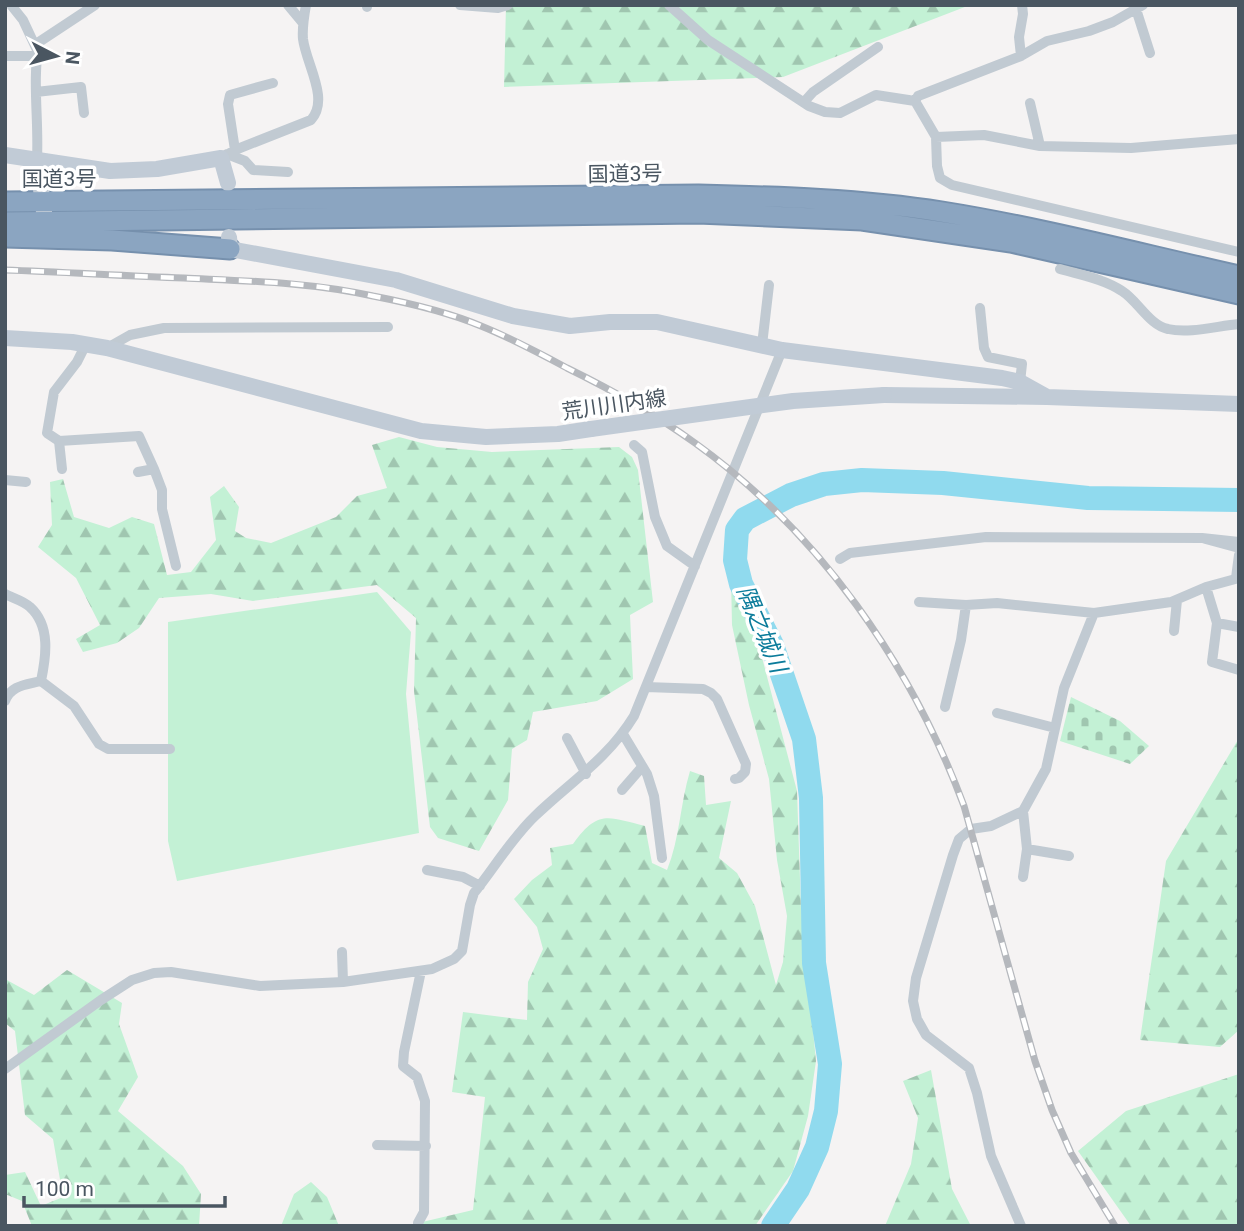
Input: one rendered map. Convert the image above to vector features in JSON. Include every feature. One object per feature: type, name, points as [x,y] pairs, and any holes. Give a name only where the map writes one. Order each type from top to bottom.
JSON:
[{"type":"highway","name":"国道3号","points":[[5,201],[698,195],[788,198],[867,203],[940,212],[1015,225],[1239,276]]},
{"type":"highway","name":"国道3号","points":[[5,222],[698,214],[863,220],[1011,242],[1239,294]]},
{"type":"highway","points":[[5,237],[230,243]]},
{"type":"main road","points":[[5,155],[110,171],[157,169],[228,154],[228,183]]},
{"type":"main road","points":[[37,159],[44,201],[44,222]]},
{"type":"main road","points":[[230,243],[396,280],[513,316],[570,326],[610,322],[656,322],[782,350],[1002,378],[1020,382],[1046,397]]},
{"type":"main road","name":"荒川川内線","points":[[5,338],[107,348],[386,424],[421,431],[486,437],[547,435],[793,401],[884,395],[1046,397],[1239,404]]},
{"type":"street","points":[[11,5],[23,20],[37,53]]},
{"type":"street","points":[[37,159],[38,43],[80,9],[95,5]]},
{"type":"street","points":[[288,5],[303,23]]},
{"type":"street","points":[[228,154],[311,120],[318,112],[319,100],[303,38],[306,5]]},
{"type":"street","points":[[460,5],[498,8],[508,5]]},
{"type":"street","points":[[669,5],[708,40],[803,102],[825,112],[840,113],[876,95],[915,101]]},
{"type":"street","points":[[1021,56],[1019,37],[1022,5]]},
{"type":"street","points":[[915,101],[918,96],[1021,56],[1047,41],[1089,31],[1139,7],[1150,53]]},
{"type":"street","points":[[803,102],[813,92],[878,47]]},
{"type":"street","points":[[5,56],[37,53]]},
{"type":"street","points":[[228,154],[230,96],[273,83]]},
{"type":"street","points":[[36,92],[81,87],[84,113]]},
{"type":"street","points":[[915,101],[936,137],[940,178],[952,185],[1239,252]]},
{"type":"street","points":[[1030,103],[1040,146]]},
{"type":"street","points":[[936,137],[984,135],[1040,146],[1131,148],[1239,139]]},
{"type":"street","points":[[228,154],[245,161],[253,170],[288,172]]},
{"type":"street","points":[[1060,269],[1107,282],[1125,292],[1159,326],[1168,329],[1239,324]]},
{"type":"street","points":[[762,345],[769,285]]},
{"type":"street","points":[[979,309],[984,348],[988,357],[1022,364],[1020,382]]},
{"type":"street","points":[[107,348],[130,335],[164,328],[388,327]]},
{"type":"street","points":[[86,344],[77,362],[54,392],[47,433],[59,441],[139,436],[162,490],[162,509],[176,566]]},
{"type":"street","points":[[5,1069],[132,980],[154,973],[171,972],[260,986],[343,982],[432,969],[454,959],[462,951],[470,905],[480,886],[534,817],[586,774],[623,734],[634,716],[782,350]]},
{"type":"street","points":[[59,441],[62,469]]},
{"type":"street","points":[[634,445],[642,452],[655,517],[667,546],[695,566]]},
{"type":"street","points":[[138,472],[154,469]]},
{"type":"street","points":[[5,480],[26,482]]},
{"type":"street","points":[[840,559],[850,554],[986,537],[1202,538],[1239,542]]},
{"type":"street","points":[[1202,538],[1239,548]]},
{"type":"street","points":[[919,602],[966,605],[997,603],[1094,613],[1177,600],[1206,587],[1237,578],[1239,555]]},
{"type":"street","points":[[1206,587],[1217,623],[1212,662],[1239,670]]},
{"type":"street","points":[[5,594],[30,607],[39,621],[46,641],[41,681]]},
{"type":"street","points":[[1174,631],[1177,600]]},
{"type":"street","points":[[945,707],[961,640],[966,605]]},
{"type":"street","points":[[1023,877],[1027,849],[1023,811],[1046,769],[1064,688],[1094,613]]},
{"type":"street","points":[[1217,623],[1239,627]]},
{"type":"street","points":[[5,701],[8,694],[17,687],[41,681]]},
{"type":"street","points":[[41,681],[74,706],[99,744],[108,749],[170,749]]},
{"type":"street","points":[[646,687],[703,689],[717,699],[746,764],[745,772],[735,779]]},
{"type":"street","points":[[997,713],[1055,728]]},
{"type":"street","points":[[623,734],[642,767],[654,796],[662,858]]},
{"type":"street","points":[[567,738],[586,774]]},
{"type":"street","points":[[622,790],[642,767]]},
{"type":"street","points":[[1021,1226],[991,1156],[969,1068],[926,1035],[917,1019],[913,1001],[916,978],[959,839],[971,829],[991,826],[1023,811]]},
{"type":"street","points":[[1027,849],[1069,856]]},
{"type":"street","points":[[427,870],[463,877],[480,886]]},
{"type":"street","points":[[342,952],[343,982]]},
{"type":"street","points":[[418,1223],[424,1212],[425,1101],[416,1077],[403,1066],[421,971]]},
{"type":"street","points":[[377,1145],[426,1146]]},
{"type":"green space","points":[[506,5],[970,5],[783,77],[504,87]]},
{"type":"green space","points":[[399,437],[437,447],[492,452],[619,447],[632,457],[638,470],[653,602],[630,615],[633,679],[597,701],[533,712],[527,740],[512,749],[508,800],[479,851],[438,838],[430,827],[414,691],[416,618],[377,585],[253,601],[211,594],[159,598],[139,628],[117,643],[83,652],[76,639],[100,625],[76,578],[38,547],[52,525],[50,482],[63,479],[74,517],[109,528],[132,517],[154,524],[167,575],[191,572],[216,540],[210,497],[224,486],[239,507],[235,531],[246,538],[271,543],[336,517],[357,496],[387,488],[372,445]]},
{"type":"green space","points":[[731,577],[759,646],[797,791],[801,909],[816,1061],[808,1116],[793,1171],[755,1226],[416,1226],[418,1223],[473,1210],[485,1097],[452,1092],[463,1012],[527,1020],[528,982],[543,949],[537,927],[514,899],[532,880],[552,865],[550,848],[573,844],[590,825],[604,818],[622,820],[645,826],[652,863],[667,870],[675,846],[690,771],[704,776],[706,805],[731,801],[719,858],[737,873],[755,906],[776,985],[783,962],[787,916],[777,860],[769,779],[749,705],[732,625]]},
{"type":"green space","points":[[377,592],[411,632],[406,694],[419,833],[177,881],[168,841],[168,622]]},
{"type":"green space","points":[[1071,697],[1120,721],[1149,746],[1130,764],[1060,741]]},
{"type":"green space","points":[[1239,738],[1239,1030],[1220,1047],[1140,1040],[1166,861]]},
{"type":"green space","points":[[67,970],[122,1003],[119,1024],[138,1077],[118,1111],[183,1166],[201,1194],[199,1226],[32,1226],[22,1201],[5,1194],[5,1175],[25,1172],[41,1206],[63,1197],[53,1139],[25,1115],[15,1031],[5,1023],[5,979],[34,995]]},
{"type":"green space","points":[[931,1070],[952,1189],[971,1226],[885,1226],[911,1164],[918,1118],[903,1081]]},
{"type":"green space","points":[[1239,1074],[1239,1226],[1131,1226],[1078,1151],[1126,1111]]},
{"type":"green space","points":[[311,1182],[327,1197],[339,1226],[281,1226],[294,1194]]},
{"type":"waterway","name":"隅之城川","points":[[773,1226],[798,1189],[817,1147],[826,1111],[830,1064],[814,963],[811,798],[804,739],[772,645],[741,584],[735,560],[737,530],[745,519],[791,495],[824,484],[862,480],[943,483],[1088,498],[1239,500]]},
{"type":"railway","points":[[5,270],[302,285],[349,291],[442,312],[503,336],[617,394],[680,432],[740,478],[782,517],[821,560],[888,652],[917,702],[964,806],[1035,1061],[1052,1110],[1071,1153],[1115,1226]]}]
